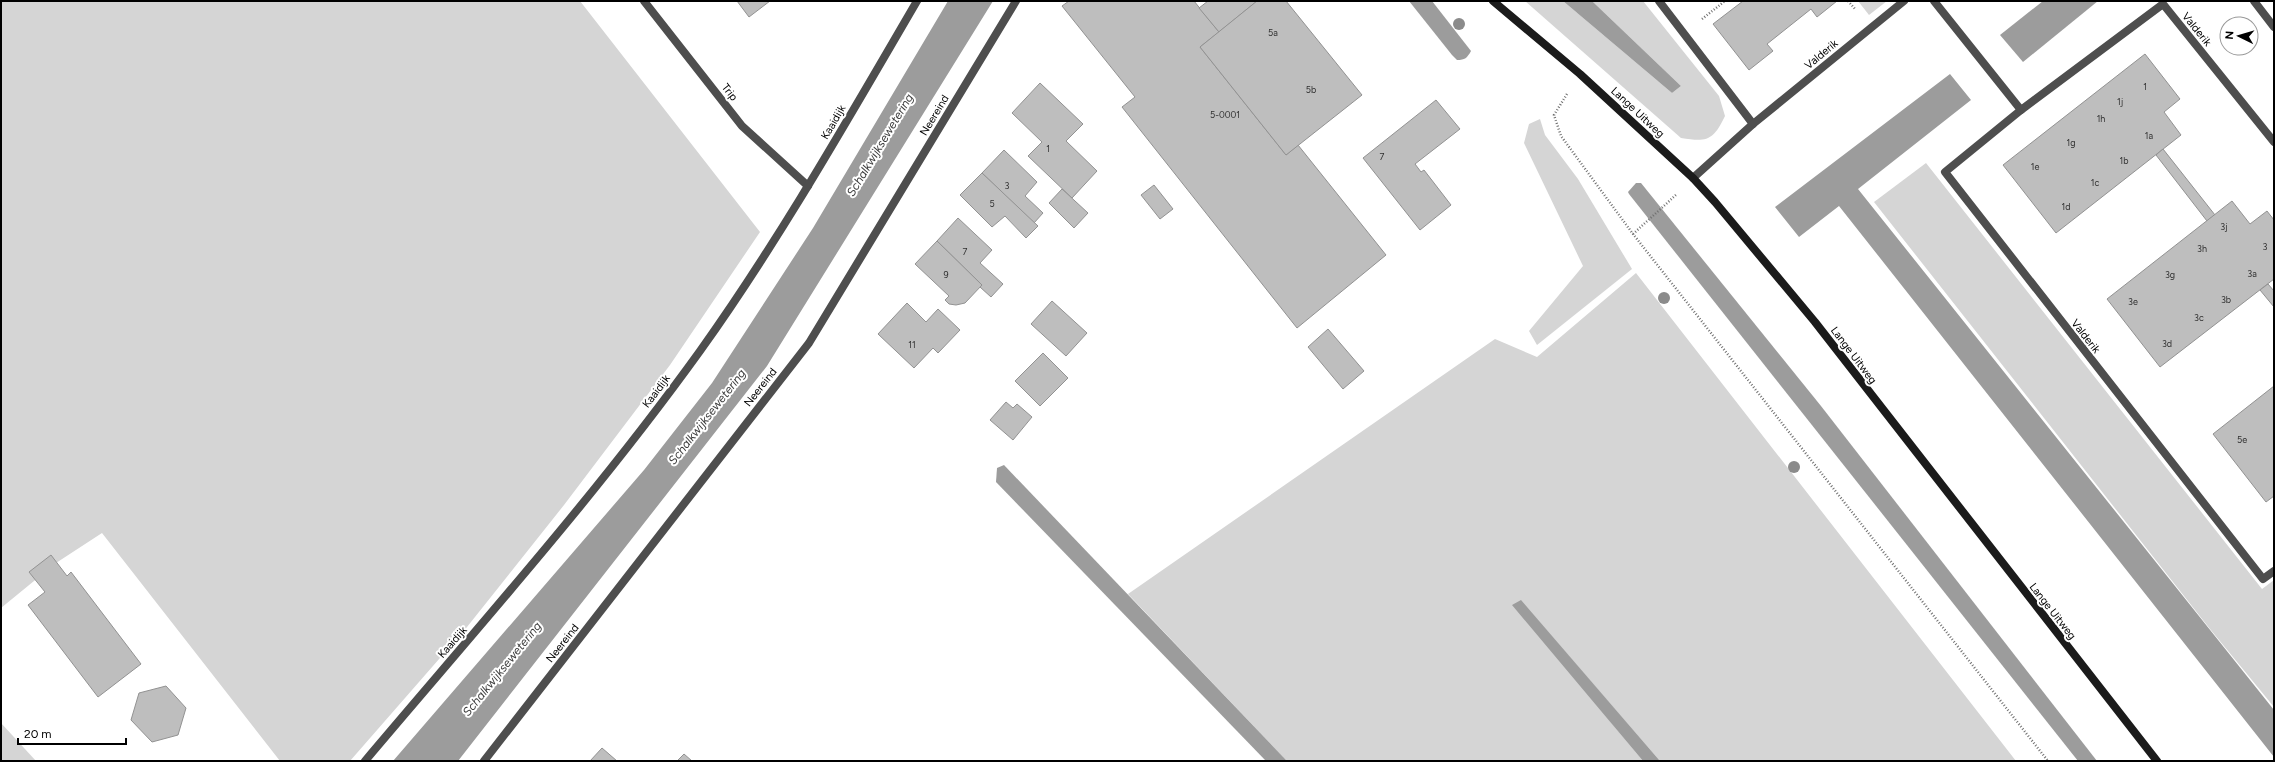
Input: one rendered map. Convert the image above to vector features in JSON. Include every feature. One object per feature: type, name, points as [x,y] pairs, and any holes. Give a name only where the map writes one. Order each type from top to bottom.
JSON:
[{"type":"street","name":"Trip","points":[[644,1],[742,126],[808,186]]},
{"type":"street","name":"Kaaidijk","points":[[365,761],[537,559],[629,445],[701,350],[808,186],[917,1]]},
{"type":"street","name":"Neereind","points":[[484,761],[809,343],[1016,1]]},
{"type":"street","name":"Lange Uitweg","points":[[1493,1],[1580,74],[1693,178],[1815,322],[2156,761]]},
{"type":"street","points":[[1659,1],[1753,124]]},
{"type":"street","name":"Valderik","points":[[1693,178],[1753,124],[1904,1]]},
{"type":"street","points":[[1934,1],[2021,110]]},
{"type":"street","points":[[2254,1],[2274,27]]},
{"type":"street","name":"Valderik","points":[[2274,142],[2165,2],[2021,110],[1945,172],[2263,579],[2274,571]]},
{"type":"path","points":[[1684,33],[1725,1]]},
{"type":"path","points":[[1580,74],[1554,115],[1561,136],[1633,234],[2048,761]]},
{"type":"path","points":[[1633,234],[1663,205]]},
{"type":"shaded area","points":[[1,1],[580,1],[760,232],[670,365],[564,505],[467,627],[350,761],[280,761],[102,533],[56,563],[1,608]]},
{"type":"shaded area","points":[[1525,1],[1563,1],[1672,93],[1681,86],[1592,1],[1643,1],[1719,96],[1725,116],[1717,131],[1708,138],[1703,139],[1697,140],[1681,138]]},
{"type":"shaded area","points":[[1858,1],[1887,1],[1869,15]]},
{"type":"shaded area","points":[[1540,119],[1545,135],[1578,179],[1632,269],[1537,345],[1529,331],[1583,266],[1524,143],[1529,124]]},
{"type":"shaded area","points":[[1926,163],[2262,589],[2274,580],[2274,707],[2210,629],[1874,202]]},
{"type":"shaded area","points":[[1636,273],[2016,761],[1660,761],[1521,601],[1613,725],[1643,761],[1287,761],[1128,594],[1495,339],[1537,357]]},
{"type":"shaded area","points":[[1,723],[36,761],[1,761]]},
{"type":"water","name":"Schalkwijksewetering","points":[[948,1],[993,1],[767,366],[458,761],[393,761],[644,470],[712,383],[813,228]]},
{"type":"water","points":[[1409,1],[1432,1],[1471,51],[1467,57],[1462,60],[1457,60]]},
{"type":"water","points":[[1563,1],[1592,1],[1681,86],[1672,93]]},
{"type":"water","points":[[2043,1],[2098,1],[2023,62],[2000,35]]},
{"type":"water","points":[[1950,74],[1971,100],[1858,189],[2274,710],[2274,757],[1839,206],[1799,237],[1775,207]]},
{"type":"water","points":[[1636,183],[1641,183],[1821,406],[2097,761],[2078,761],[1629,194],[1628,192]]},
{"type":"water","points":[[1004,465],[1287,761],[1266,761],[996,482],[997,468]]},
{"type":"water","points":[[1521,600],[1660,761],[1643,761],[1512,605]]},
{"type":"building","points":[[737,1],[770,1],[749,17]]},
{"type":"building","points":[[1069,1],[1194,1],[1219,32],[1200,47],[1286,155],[1298,145],[1386,255],[1297,328],[1122,107],[1135,97],[1062,6]]},
{"type":"building","points":[[1208,1],[1257,1],[1219,32],[1199,8]]},
{"type":"building","points":[[1257,1],[1286,1],[1362,95],[1286,155],[1200,47]]},
{"type":"building","points":[[1743,1],[1837,1],[1817,17],[1811,9],[1767,44],[1773,51],[1749,70],[1713,24]]},
{"type":"building","points":[[2145,54],[2180,99],[2164,112],[2181,135],[2056,233],[2003,165]]},
{"type":"building","points":[[1040,83],[1083,124],[1066,141],[1097,171],[1072,198],[1028,156],[1042,142],[1012,113]]},
{"type":"building","points":[[1436,100],[1460,129],[1415,164],[1421,172],[1424,170],[1451,205],[1420,230],[1363,158]]},
{"type":"building","points":[[2163,149],[2215,215],[2207,221],[2156,155]]},
{"type":"building","points":[[1004,150],[1037,182],[1025,196],[1043,213],[1034,223],[982,173]]},
{"type":"building","points":[[982,173],[1038,226],[1026,238],[1005,216],[992,227],[960,195]]},
{"type":"building","points":[[1154,185],[1173,209],[1160,219],[1141,195]]},
{"type":"building","points":[[1062,189],[1088,213],[1074,228],[1049,203]]},
{"type":"building","points":[[2232,201],[2250,224],[2267,211],[2274,220],[2274,279],[2160,367],[2107,299]]},
{"type":"building","points":[[958,218],[992,250],[980,263],[1003,284],[991,297],[980,287],[982,285],[937,241]]},
{"type":"building","points":[[937,241],[982,285],[965,303],[956,305],[949,304],[945,300],[949,296],[915,264]]},
{"type":"building","points":[[2268,284],[2274,291],[2274,307],[2260,290]]},
{"type":"building","points":[[1052,301],[1087,333],[1066,356],[1031,324]]},
{"type":"building","points":[[907,303],[926,322],[938,309],[960,330],[938,353],[933,348],[914,368],[878,334]]},
{"type":"building","points":[[1328,329],[1364,371],[1343,389],[1308,347]]},
{"type":"building","points":[[1043,353],[1068,378],[1040,406],[1015,381]]},
{"type":"building","points":[[2274,386],[2274,496],[2266,502],[2213,434]]},
{"type":"building","points":[[1006,402],[1013,408],[1017,404],[1032,417],[1013,440],[990,420]]},
{"type":"building","points":[[51,555],[67,576],[71,572],[141,664],[98,697],[28,605],[45,592],[29,572]]},
{"type":"building","points":[[166,686],[186,708],[178,735],[152,742],[131,720],[139,693]]},
{"type":"building","points":[[602,748],[617,761],[590,761]]},
{"type":"building","points":[[684,754],[692,761],[677,761]]}]
